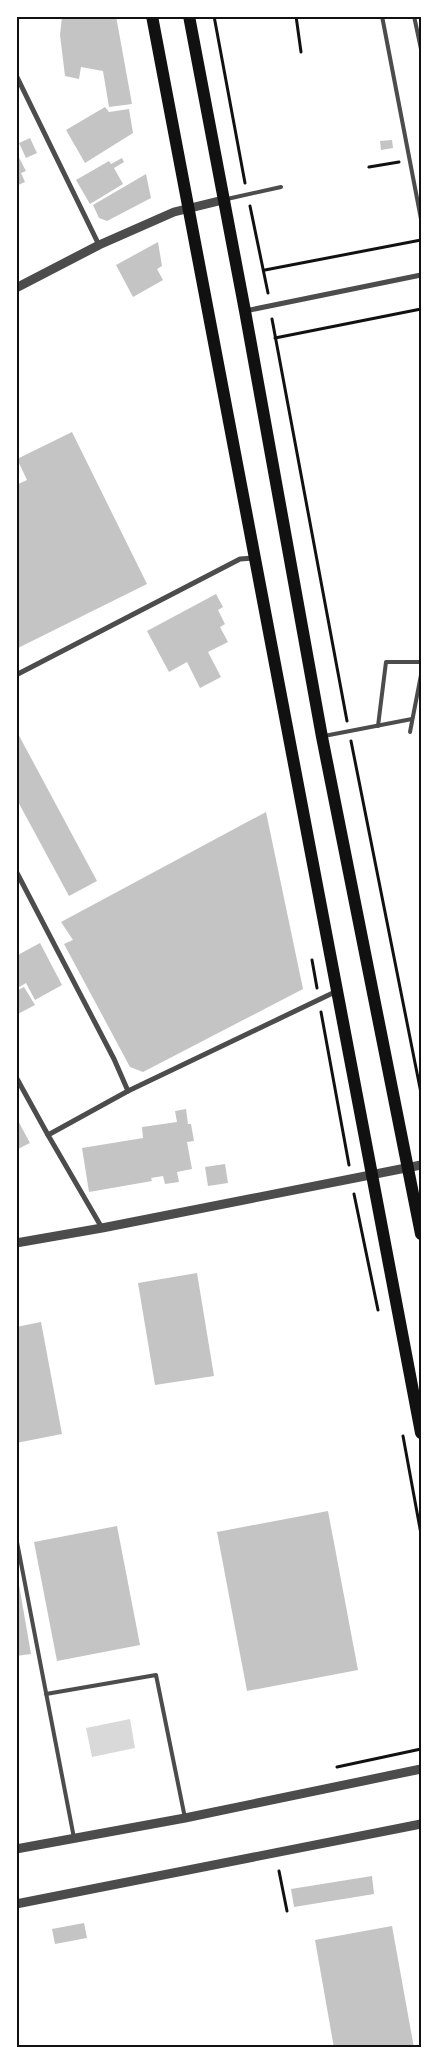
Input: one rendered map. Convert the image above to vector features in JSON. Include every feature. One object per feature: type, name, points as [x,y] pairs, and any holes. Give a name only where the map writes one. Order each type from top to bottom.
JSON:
[{"type":"main road","points":[[152,16],[421,1434]]},
{"type":"main road","points":[[189,16],[245,311],[322,737],[414,1166],[421,1234]]},
{"type":"street","points":[[16,75],[99,245]]},
{"type":"street","points":[[16,288],[99,245],[174,212],[223,200]]},
{"type":"street","points":[[245,311],[421,275]]},
{"type":"street","points":[[16,675],[240,559],[254,558]]},
{"type":"street","points":[[16,871],[110,1050],[128,1091]]},
{"type":"street","points":[[48,1135],[128,1091],[337,991]]},
{"type":"street","points":[[16,1077],[102,1228]]},
{"type":"street","points":[[16,1243],[102,1228],[414,1166]]},
{"type":"street","points":[[16,1849],[185,1818],[421,1769]]},
{"type":"street","points":[[16,1904],[421,1824]]},
{"type":"lane","points":[[382,16],[421,219]]},
{"type":"lane","points":[[414,16],[421,49]]},
{"type":"lane","points":[[223,200],[281,187]]},
{"type":"lane","points":[[378,726],[386,662],[421,662]]},
{"type":"lane","points":[[410,732],[421,675]]},
{"type":"lane","points":[[322,737],[412,719]]},
{"type":"lane","points":[[16,1537],[74,1838]]},
{"type":"lane","points":[[46,1694],[156,1675],[185,1818]]},
{"type":"path","points":[[214,16],[247,194],[265,270],[269,299]]},
{"type":"path","points":[[296,16],[301,52]]},
{"type":"path","points":[[369,167],[410,161]]},
{"type":"path","points":[[265,270],[421,240]]},
{"type":"path","points":[[271,309],[349,732],[421,1093]]},
{"type":"path","points":[[275,338],[421,310]]},
{"type":"path","points":[[337,1767],[421,1749]]},
{"type":"path","points":[[279,1871],[287,1911]]},
{"type":"shaded area","points":[[130,1719],[135,1748],[92,1757],[86,1728]]},
{"type":"building","points":[[62,16],[116,16],[132,104],[109,107],[103,71],[81,67],[79,79],[65,76],[60,35]]},
{"type":"building","points":[[105,107],[109,112],[129,109],[133,133],[85,163],[66,130]]},
{"type":"building","points":[[30,138],[37,153],[26,158],[19,143]]},
{"type":"building","points":[[392,140],[393,148],[381,150],[380,141]]},
{"type":"building","points":[[16,152],[26,171],[21,173],[25,182],[16,186]]},
{"type":"building","points":[[122,158],[124,162],[114,168],[123,184],[90,204],[76,180],[109,161],[111,164]]},
{"type":"building","points":[[146,174],[151,198],[107,221],[99,218],[93,205]]},
{"type":"building","points":[[158,242],[162,266],[157,269],[163,280],[133,297],[116,265]]},
{"type":"building","points":[[72,432],[147,584],[16,649],[16,485],[27,480],[17,459]]},
{"type":"building","points":[[216,594],[223,607],[218,610],[225,624],[220,627],[228,642],[208,652],[221,677],[200,688],[187,662],[169,672],[147,631]]},
{"type":"building","points":[[16,730],[97,881],[69,896],[16,798]]},
{"type":"building","points":[[266,812],[303,989],[143,1072],[130,1067],[64,944],[73,940],[61,922]]},
{"type":"building","points":[[40,943],[62,985],[35,1000],[26,983],[16,989],[16,956]]},
{"type":"building","points":[[24,987],[35,1005],[16,1015],[16,991]]},
{"type":"building","points":[[186,1109],[188,1124],[191,1124],[194,1141],[187,1142],[192,1169],[177,1172],[179,1182],[165,1184],[163,1176],[151,1178],[152,1181],[89,1192],[82,1148],[143,1138],[142,1127],[177,1122],[175,1111]]},
{"type":"building","points":[[16,1117],[30,1143],[16,1150]]},
{"type":"building","points":[[225,1164],[228,1183],[208,1186],[205,1167]]},
{"type":"building","points":[[197,1273],[214,1376],[155,1385],[138,1283]]},
{"type":"building","points":[[41,1322],[62,1434],[16,1443],[16,1327]]},
{"type":"building","points":[[328,1511],[358,1670],[247,1691],[217,1532]]},
{"type":"building","points":[[117,1526],[140,1645],[57,1661],[34,1542]]},
{"type":"building","points":[[16,1579],[18,1579],[31,1654],[16,1656]]},
{"type":"building","points":[[372,1876],[374,1894],[294,1907],[291,1889]]},
{"type":"building","points":[[84,1923],[87,1938],[55,1944],[52,1929]]},
{"type":"building","points":[[392,1926],[414,2048],[334,2048],[315,1940]]}]
